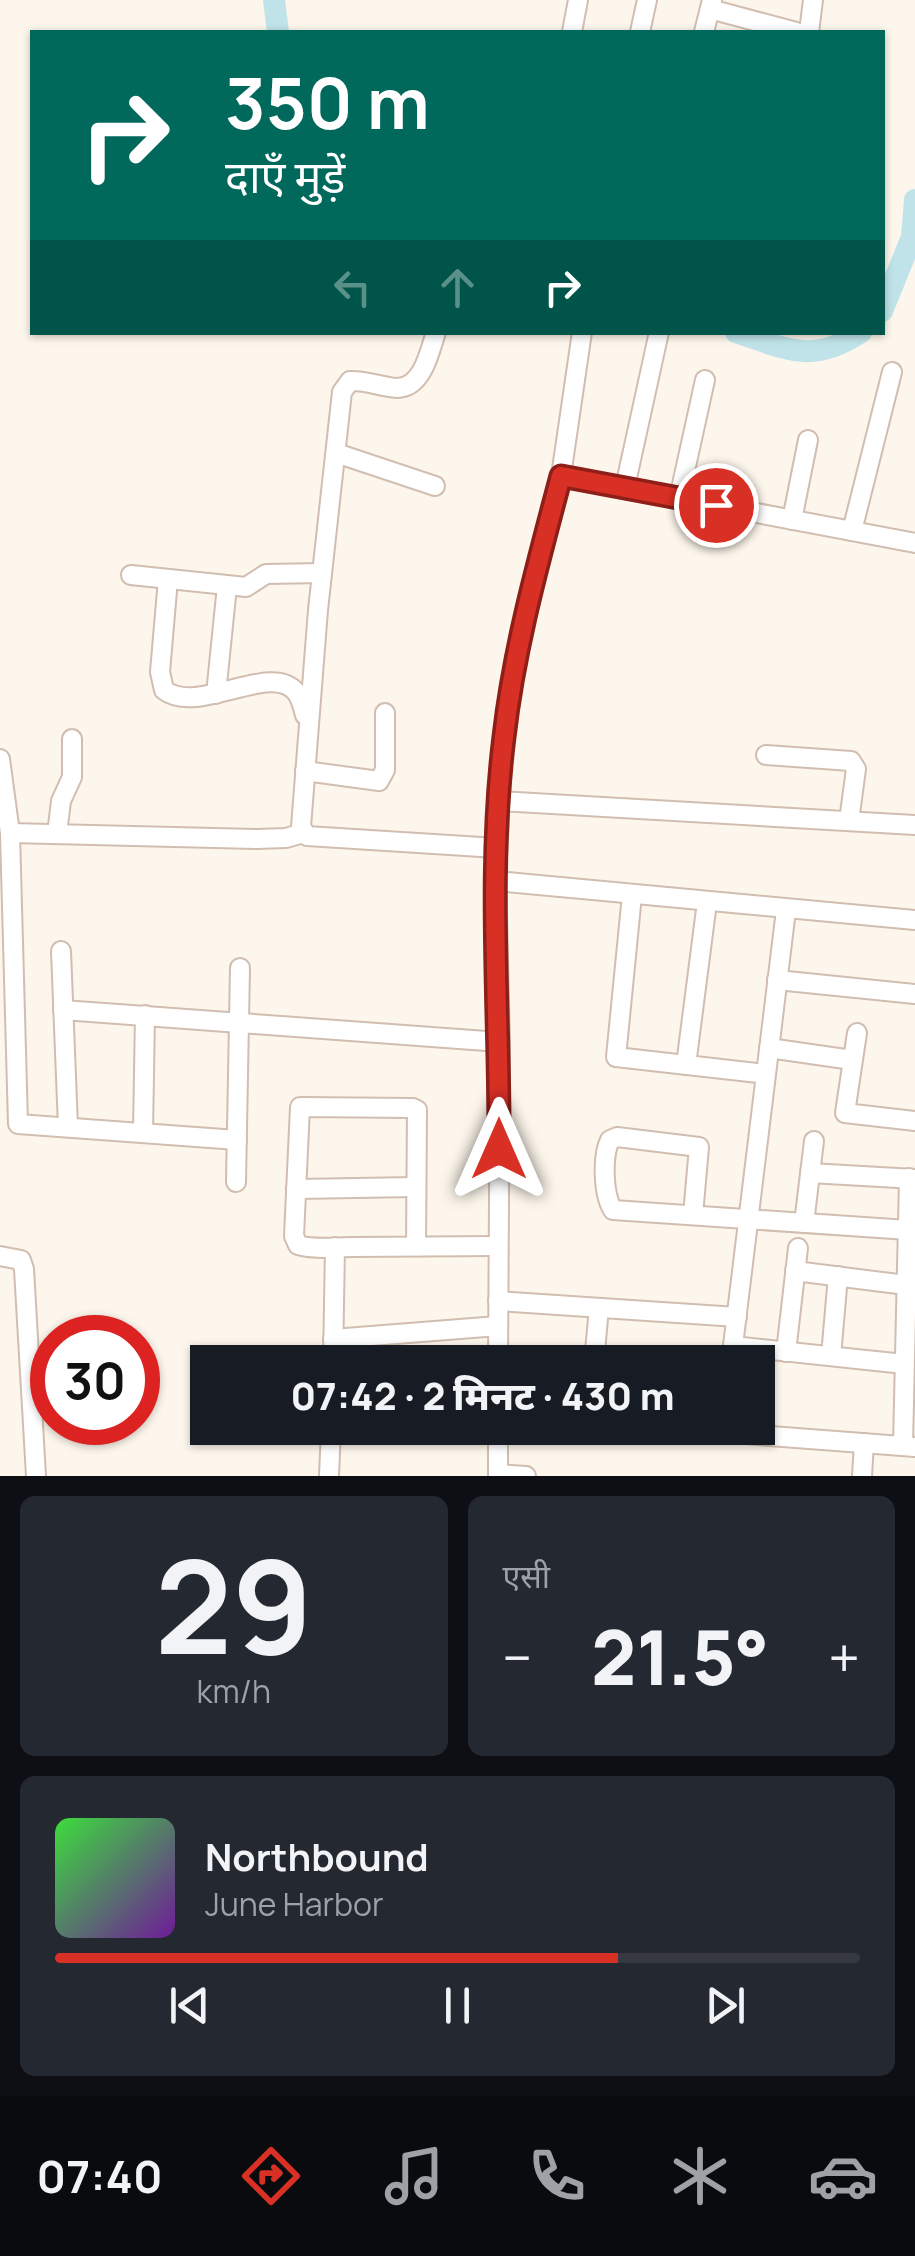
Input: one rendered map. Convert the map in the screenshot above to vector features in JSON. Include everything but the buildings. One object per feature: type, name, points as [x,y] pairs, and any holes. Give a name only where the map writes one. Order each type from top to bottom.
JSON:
[{"type":"street","points":[[572,30],[578,0]]},
{"type":"street","points":[[640,30],[647,0]]},
{"type":"street","points":[[809,30],[813,0]]},
{"type":"street","points":[[704,30],[711,4],[790,30]]},
{"type":"street","points":[[303,833],[322,572],[344,385],[356,380],[399,388],[410,384],[429,358],[435,335]]},
{"type":"street","points":[[498,1345],[500,1042],[496,882],[503,740],[520,637],[561,476],[582,335]]},
{"type":"street","points":[[625,487],[658,335]]},
{"type":"street","points":[[852,531],[892,372]]},
{"type":"street","points":[[679,498],[706,380]]},
{"type":"street","points":[[792,520],[808,440]]},
{"type":"street","points":[[336,454],[435,486]]},
{"type":"street","points":[[561,476],[915,542]]},
{"type":"street","points":[[131,574],[246,587],[266,574],[322,572]]},
{"type":"street","points":[[168,579],[160,672],[164,690],[178,696],[283,684],[299,696],[308,726]]},
{"type":"street","points":[[216,694],[226,586]]},
{"type":"street","points":[[305,772],[379,781],[385,770],[385,713]]},
{"type":"street","points":[[57,834],[61,801],[72,777],[72,739]]},
{"type":"street","points":[[766,754],[851,761],[856,769],[849,821]]},
{"type":"street","points":[[0,759],[10,833],[5,881],[8,1116],[24,1126],[237,1140]]},
{"type":"street","points":[[498,801],[915,825]]},
{"type":"street","points":[[10,833],[257,840],[303,833],[497,848]]},
{"type":"street","points":[[496,882],[915,920]]},
{"type":"street","points":[[632,895],[614,1052],[622,1059],[766,1074]]},
{"type":"street","points":[[686,1064],[707,902]]},
{"type":"street","points":[[733,1345],[786,910]]},
{"type":"street","points":[[61,951],[68,1128]]},
{"type":"street","points":[[236,1182],[240,968]]},
{"type":"street","points":[[778,980],[915,994]]},
{"type":"street","points":[[64,1010],[500,1042]]},
{"type":"street","points":[[143,1132],[145,1015]]},
{"type":"street","points":[[857,1033],[846,1113],[915,1121]]},
{"type":"street","points":[[769,1048],[852,1060]]},
{"type":"street","points":[[416,1246],[417,1110],[300,1107],[294,1241],[303,1247],[498,1246]]},
{"type":"street","points":[[693,1215],[699,1147],[617,1137],[610,1140],[606,1148],[608,1201],[613,1210],[908,1230]]},
{"type":"street","points":[[804,1222],[814,1142]]},
{"type":"street","points":[[775,1434],[909,1447],[904,1364],[912,1179],[810,1173]]},
{"type":"street","points":[[296,1189],[416,1188]]},
{"type":"street","points":[[334,1345],[335,1247]]},
{"type":"street","points":[[786,1352],[798,1248]]},
{"type":"street","points":[[0,1256],[16,1257],[24,1269],[36,1476]]},
{"type":"street","points":[[795,1270],[906,1286]]},
{"type":"street","points":[[830,1356],[838,1276]]},
{"type":"street","points":[[498,1301],[737,1317]]},
{"type":"street","points":[[596,1345],[600,1308]]},
{"type":"street","points":[[334,1338],[498,1326]]},
{"type":"street","points":[[775,1352],[904,1364]]},
{"type":"street","points":[[862,1476],[864,1443]]},
{"type":"street","points":[[329,1476],[330,1445]]},
{"type":"street","points":[[498,1445],[498,1475],[526,1476]]},
{"type":"waterway","points":[[274,0],[278,30]]},
{"type":"waterway","points":[[885,304],[912,237],[915,200]]},
{"type":"waterway","points":[[745,335],[799,351],[828,348],[856,335]]},
{"type":"route","points":[[499,1149],[496,877],[503,740],[520,637],[561,476],[716,505]]}]
